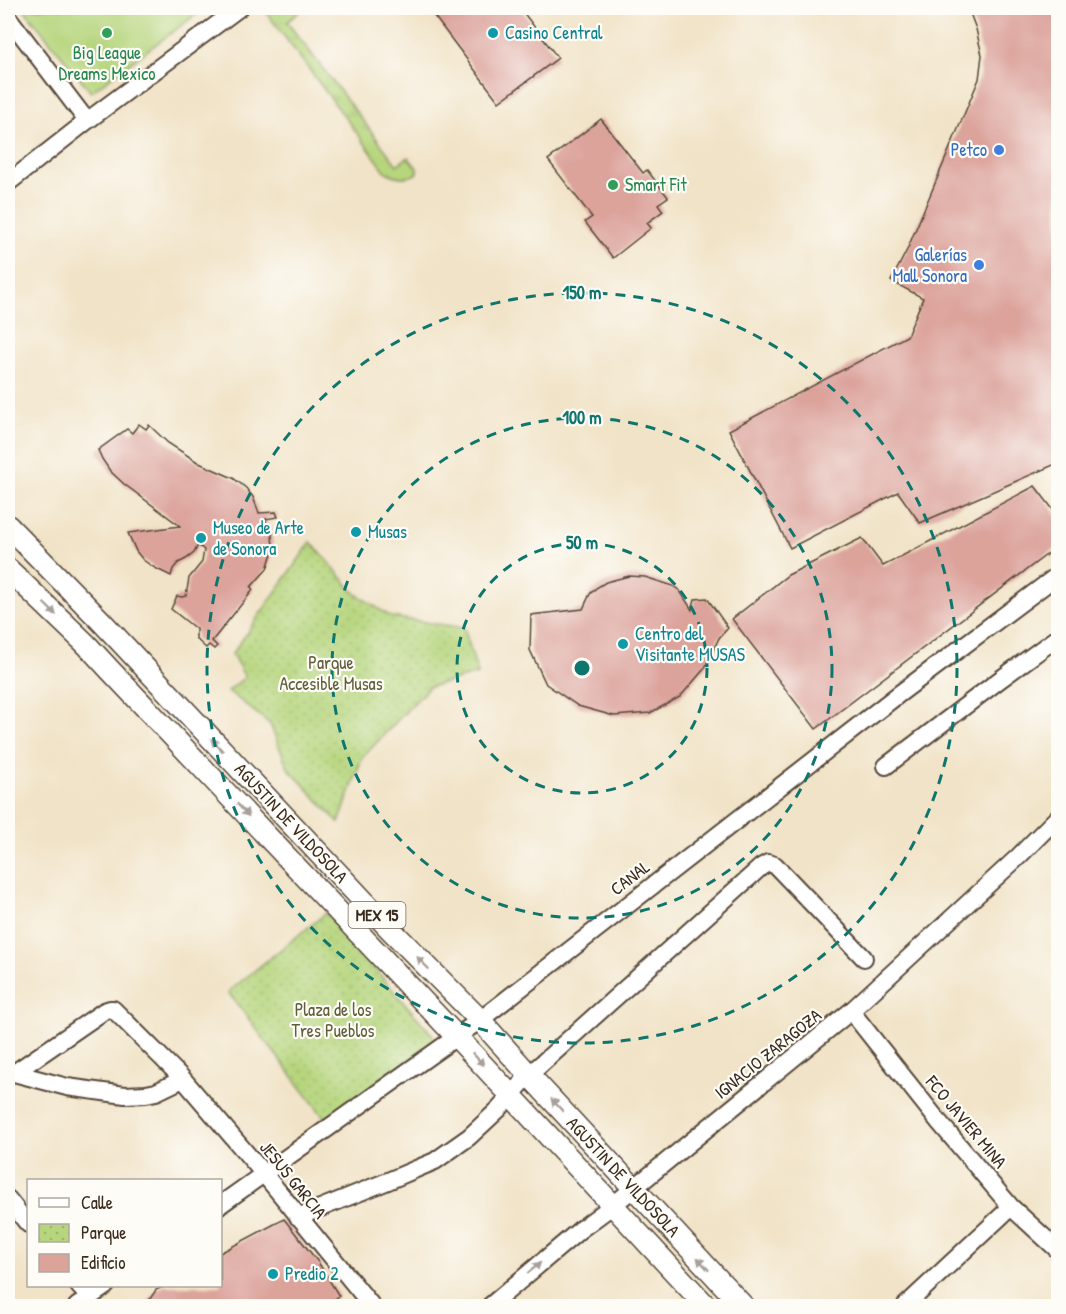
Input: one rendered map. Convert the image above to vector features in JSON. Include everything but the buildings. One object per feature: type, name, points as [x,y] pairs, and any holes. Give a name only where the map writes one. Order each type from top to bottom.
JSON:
[{"type":"main road","name":"AGUSTIN DE VILDOSOLA","points":[[8,526],[381,919],[480,1020],[743,1306]]},
{"type":"main road","name":"AGUSTIN DE VILDOSOLA","points":[[8,569],[86,644],[456,1036],[705,1306]]},
{"type":"street","points":[[8,183],[239,8]]},
{"type":"street","points":[[8,17],[87,121]]},
{"type":"street","name":"CANAL","points":[[222,1204],[480,1020],[899,694],[1059,576]]},
{"type":"street","points":[[886,766],[1059,637]]},
{"type":"street","name":"IGNACIO ZARAGOZA","points":[[490,1306],[581,1229],[851,1011],[1059,818]]},
{"type":"street","points":[[298,1216],[435,1161],[470,1137],[529,1075],[768,863],[775,866],[864,958]]},
{"type":"street","name":"JESUS GARCIA","points":[[11,1072],[104,1011],[110,1009],[117,1012],[183,1079],[372,1306]]},
{"type":"street","name":"FCO JAVIER MINA","points":[[851,1011],[939,1122],[1011,1207],[1059,1250]]},
{"type":"street","points":[[11,1072],[67,1087],[125,1095],[146,1095],[183,1079]]},
{"type":"street","points":[[8,1199],[27,1223]]},
{"type":"street","points":[[905,1306],[1011,1207]]},
{"type":"street","points":[[82,1296],[104,1287]]},
{"type":"green space","name":"Big League Dreams Mexico","points":[[23,8],[205,8],[91,92]]},
{"type":"green space","points":[[270,8],[296,8],[298,13],[287,22],[397,165],[408,157],[417,168],[417,173],[402,177],[386,172],[269,16],[267,13]]},
{"type":"green space","name":"Parque Accesible Musas","points":[[311,542],[355,593],[391,617],[464,628],[478,674],[429,687],[362,758],[339,823],[288,768],[270,724],[228,691],[245,677],[232,654]]},
{"type":"green space","name":"Plaza de los Tres Pueblos","points":[[326,913],[436,1039],[326,1120],[228,992]]},
{"type":"place","name":"Big League Dreams Mexico","points":[[107,33]]},
{"type":"place","name":"Casino Central","points":[[493,33]]},
{"type":"place","name":"Petco","points":[[999,150]]},
{"type":"place","name":"Smart Fit","points":[[613,185]]},
{"type":"place","name":"Galerías Mall Sonora","points":[[979,265]]},
{"type":"place","name":"Musas","points":[[356,532]]},
{"type":"place","name":"Museo de Arte de Sonora","points":[[201,538]]},
{"type":"place","name":"Centro del Visitante MUSAS","points":[[623,644]]},
{"type":"place","name":"Predio 2","points":[[273,1274]]}]
